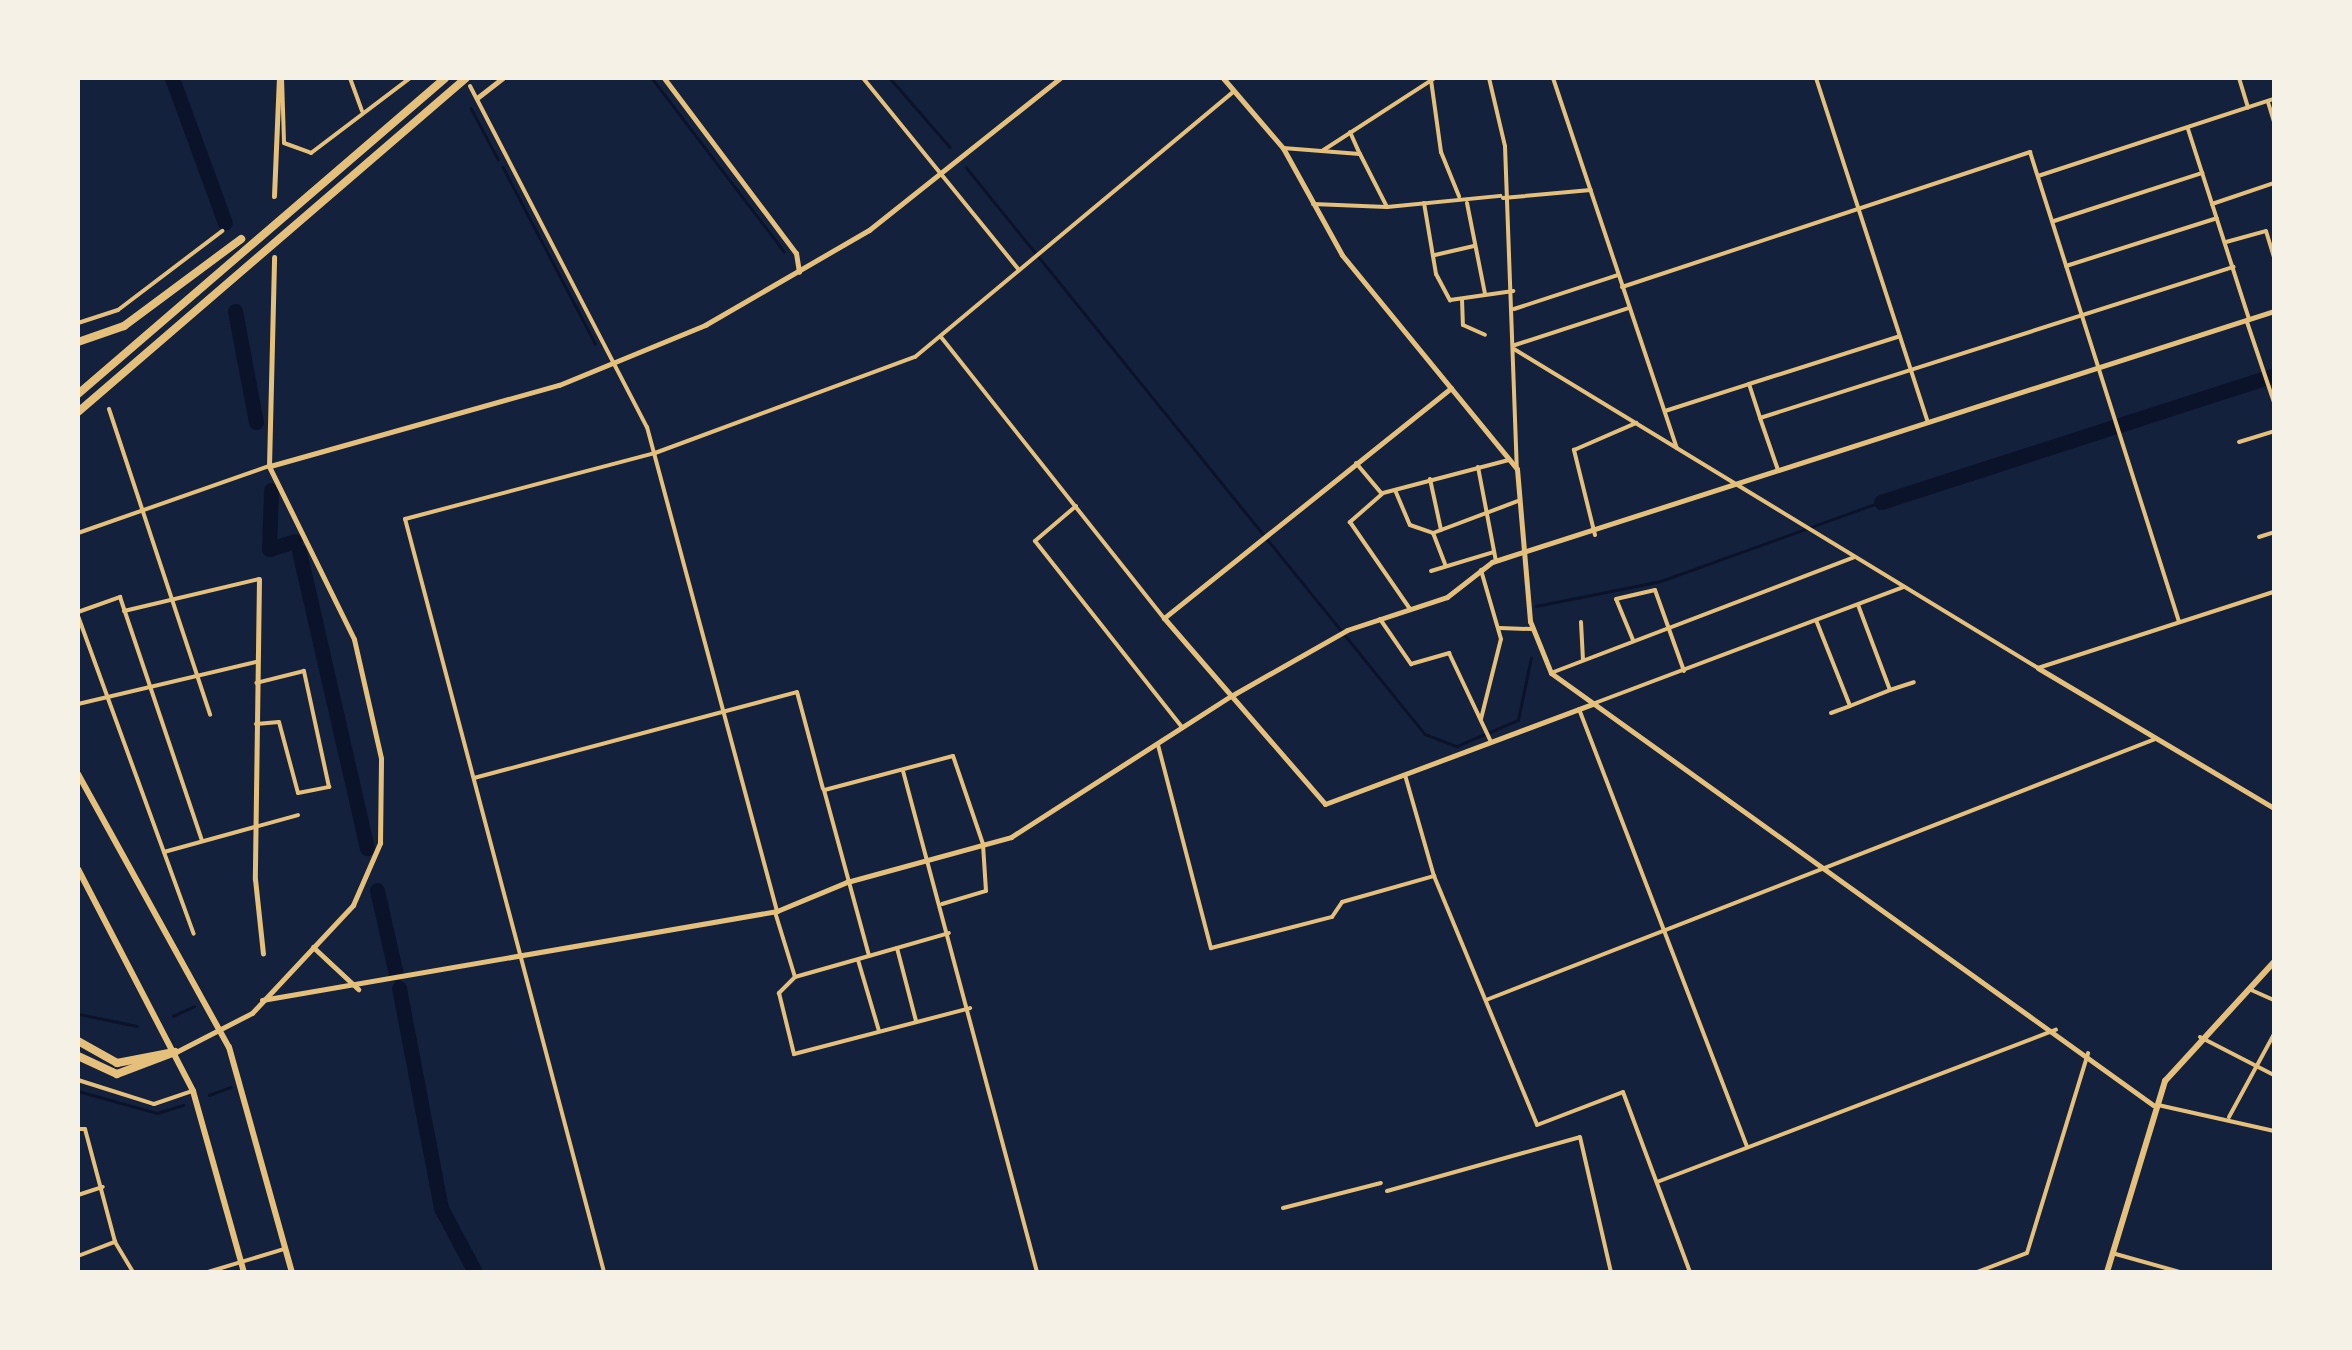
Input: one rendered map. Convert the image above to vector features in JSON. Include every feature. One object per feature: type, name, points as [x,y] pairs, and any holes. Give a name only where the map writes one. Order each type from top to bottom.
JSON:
[{"type":"highway","points":[[78,342],[143,313],[445,78]]},
{"type":"highway","points":[[78,412],[468,82]]},
{"type":"highway","points":[[78,394],[326,174]]},
{"type":"highway","points":[[78,1041],[117,1063],[175,1052]]},
{"type":"highway","points":[[78,1056],[130,1073],[175,1052]]},
{"type":"main road","points":[[78,774],[222,1031],[292,1272]]},
{"type":"main road","points":[[78,869],[194,1091],[244,1272]]},
{"type":"main road","points":[[2107,1272],[2153,1105],[2200,1037],[2274,962]]},
{"type":"street","points":[[281,78],[284,144],[310,153],[410,78]]},
{"type":"street","points":[[274,196],[281,78]]},
{"type":"street","points":[[350,78],[362,112]]},
{"type":"street","points":[[477,98],[503,78]]},
{"type":"street","points":[[664,78],[796,253],[800,272]]},
{"type":"street","points":[[863,78],[945,170],[1019,270]]},
{"type":"street","points":[[1042,78],[1047,87]]},
{"type":"street","points":[[78,533],[269,466],[614,364],[800,272],[945,170],[1060,78]]},
{"type":"street","points":[[1223,78],[1284,148],[1312,204],[1516,469]]},
{"type":"street","points":[[1489,78],[1505,146],[1502,197],[1514,309],[1521,553],[1532,629],[1551,673],[2056,1030],[2153,1105],[2229,1118],[2274,1131]]},
{"type":"street","points":[[1553,78],[1677,448]]},
{"type":"street","points":[[1816,78],[1928,424]]},
{"type":"street","points":[[2239,78],[2248,108]]},
{"type":"street","points":[[1320,152],[1433,79],[1441,152],[1460,198],[1468,203],[1591,190]]},
{"type":"street","points":[[468,82],[656,453],[795,977]]},
{"type":"street","points":[[604,1272],[405,519],[656,453],[915,357],[1235,90]]},
{"type":"street","points":[[2038,176],[2271,100],[2274,122]]},
{"type":"street","points":[[2188,128],[2274,402]]},
{"type":"street","points":[[1350,132],[1387,207]]},
{"type":"street","points":[[1284,148],[1360,154]]},
{"type":"street","points":[[1622,286],[2030,152],[2179,622]]},
{"type":"street","points":[[2052,222],[2202,174]]},
{"type":"street","points":[[2212,204],[2274,183]]},
{"type":"street","points":[[1312,204],[1387,207],[1460,198]]},
{"type":"street","points":[[1424,203],[1432,256],[1450,300],[1513,291]]},
{"type":"street","points":[[1468,203],[1485,294]]},
{"type":"street","points":[[2066,266],[2217,218]]},
{"type":"street","points":[[78,323],[118,310],[222,231]]},
{"type":"street","points":[[2225,242],[2266,231],[2274,258]]},
{"type":"street","points":[[1432,256],[1474,246]]},
{"type":"street","points":[[175,1052],[222,1031],[262,1000],[313,947],[365,882],[384,794],[354,639],[269,466],[274,256]]},
{"type":"street","points":[[1760,418],[2233,267]]},
{"type":"street","points":[[1514,309],[1618,274]]},
{"type":"street","points":[[1462,298],[1463,325],[1486,335]]},
{"type":"street","points":[[1514,347],[1629,308]]},
{"type":"street","points":[[262,1000],[359,990],[776,912],[847,882],[926,856],[1012,837],[1232,696],[1348,630],[1410,609],[1496,561],[1595,534],[2274,311]]},
{"type":"street","points":[[1665,411],[1900,336]]},
{"type":"street","points":[[942,337],[1164,618],[1325,804],[1904,587]]},
{"type":"street","points":[[1514,347],[1736,486],[2274,808]]},
{"type":"street","points":[[1749,384],[1778,472]]},
{"type":"street","points":[[1164,618],[1451,388]]},
{"type":"street","points":[[109,409],[176,597],[210,715]]},
{"type":"street","points":[[1595,534],[1574,450],[1636,424]]},
{"type":"street","points":[[2239,442],[2274,431]]},
{"type":"street","points":[[1410,609],[1350,522],[1394,488],[1509,460]]},
{"type":"street","points":[[1356,463],[1382,494]]},
{"type":"street","points":[[1478,467],[1496,561]]},
{"type":"street","points":[[1430,479],[1440,530]]},
{"type":"street","points":[[1394,488],[1410,524],[1434,533],[1488,508],[1518,501]]},
{"type":"street","points":[[1076,506],[1035,541],[1182,727]]},
{"type":"street","points":[[2259,538],[2274,532]]},
{"type":"street","points":[[1434,533],[1446,564]]},
{"type":"street","points":[[1432,571],[1494,552]]},
{"type":"street","points":[[1551,673],[1854,556]]},
{"type":"street","points":[[1481,570],[1500,628],[1481,720]]},
{"type":"street","points":[[124,610],[259,579],[255,825],[263,954]]},
{"type":"street","points":[[1634,641],[1616,599],[1654,590],[1684,670]]},
{"type":"street","points":[[2038,668],[2274,592]]},
{"type":"street","points":[[194,934],[78,614],[120,598],[202,840]]},
{"type":"street","points":[[1858,604],[1890,690]]},
{"type":"street","points":[[1380,619],[1411,664],[1449,654],[1490,741]]},
{"type":"street","points":[[1816,620],[1850,706]]},
{"type":"street","points":[[1582,622],[1583,660]]},
{"type":"street","points":[[1500,628],[1532,629]]},
{"type":"street","points":[[78,704],[147,683],[256,662]]},
{"type":"street","points":[[256,683],[304,671],[329,787],[298,793],[280,722],[256,724]]},
{"type":"street","points":[[1831,713],[1914,682]]},
{"type":"street","points":[[474,778],[797,692],[869,956]]},
{"type":"street","points":[[1579,709],[1747,1147]]},
{"type":"street","points":[[1486,1000],[2155,739]]},
{"type":"street","points":[[1158,744],[1210,948],[1332,917],[1342,902],[1434,876]]},
{"type":"street","points":[[824,790],[953,756],[983,844],[986,891],[942,904]]},
{"type":"street","points":[[903,770],[1038,1272]]},
{"type":"street","points":[[1404,775],[1434,876],[1537,1125],[1623,1092],[1690,1272]]},
{"type":"street","points":[[164,852],[298,815]]},
{"type":"street","points":[[949,934],[795,977],[779,993],[794,1054],[970,1008]]},
{"type":"street","points":[[313,947],[359,990]]},
{"type":"street","points":[[897,948],[916,1022]]},
{"type":"street","points":[[858,960],[879,1031]]},
{"type":"street","points":[[2248,989],[2274,1000]]},
{"type":"street","points":[[1657,1182],[2056,1030]]},
{"type":"street","points":[[2229,1118],[2274,1034]]},
{"type":"street","points":[[2200,1037],[2255,1069],[2274,1075]]},
{"type":"street","points":[[1978,1272],[2027,1253],[2088,1053]]},
{"type":"street","points":[[78,1080],[154,1104],[194,1091]]},
{"type":"street","points":[[78,1129],[86,1129],[115,1242],[133,1272]]},
{"type":"street","points":[[1388,1192],[1580,1137],[1611,1272]]},
{"type":"street","points":[[1282,1208],[1381,1183]]},
{"type":"street","points":[[78,1195],[103,1186]]},
{"type":"street","points":[[78,1256],[115,1242]]},
{"type":"street","points":[[208,1272],[288,1248]]},
{"type":"street","points":[[2114,1251],[2180,1272]]},
{"type":"waterway","points":[[172,78],[225,223]]},
{"type":"waterway","points":[[652,78],[784,251]]},
{"type":"waterway","points":[[890,78],[950,147]]},
{"type":"waterway","points":[[471,108],[498,159]]},
{"type":"waterway","points":[[503,167],[595,343]]},
{"type":"waterway","points":[[966,167],[1425,734],[1457,746],[1518,720],[1531,658]]},
{"type":"waterway","points":[[235,311],[256,422]]},
{"type":"waterway","points":[[1881,502],[2274,375]]},
{"type":"waterway","points":[[271,490],[269,549],[295,541]]},
{"type":"waterway","points":[[1536,606],[1661,581],[1881,502]]},
{"type":"waterway","points":[[299,551],[367,848]]},
{"type":"waterway","points":[[377,890],[396,974]]},
{"type":"waterway","points":[[399,988],[441,1208],[475,1272]]},
{"type":"waterway","points":[[173,1016],[194,1006]]},
{"type":"waterway","points":[[79,1014],[137,1026]]},
{"type":"waterway","points":[[209,1095],[231,1087]]},
{"type":"waterway","points":[[78,1091],[157,1113],[183,1105]]}]
